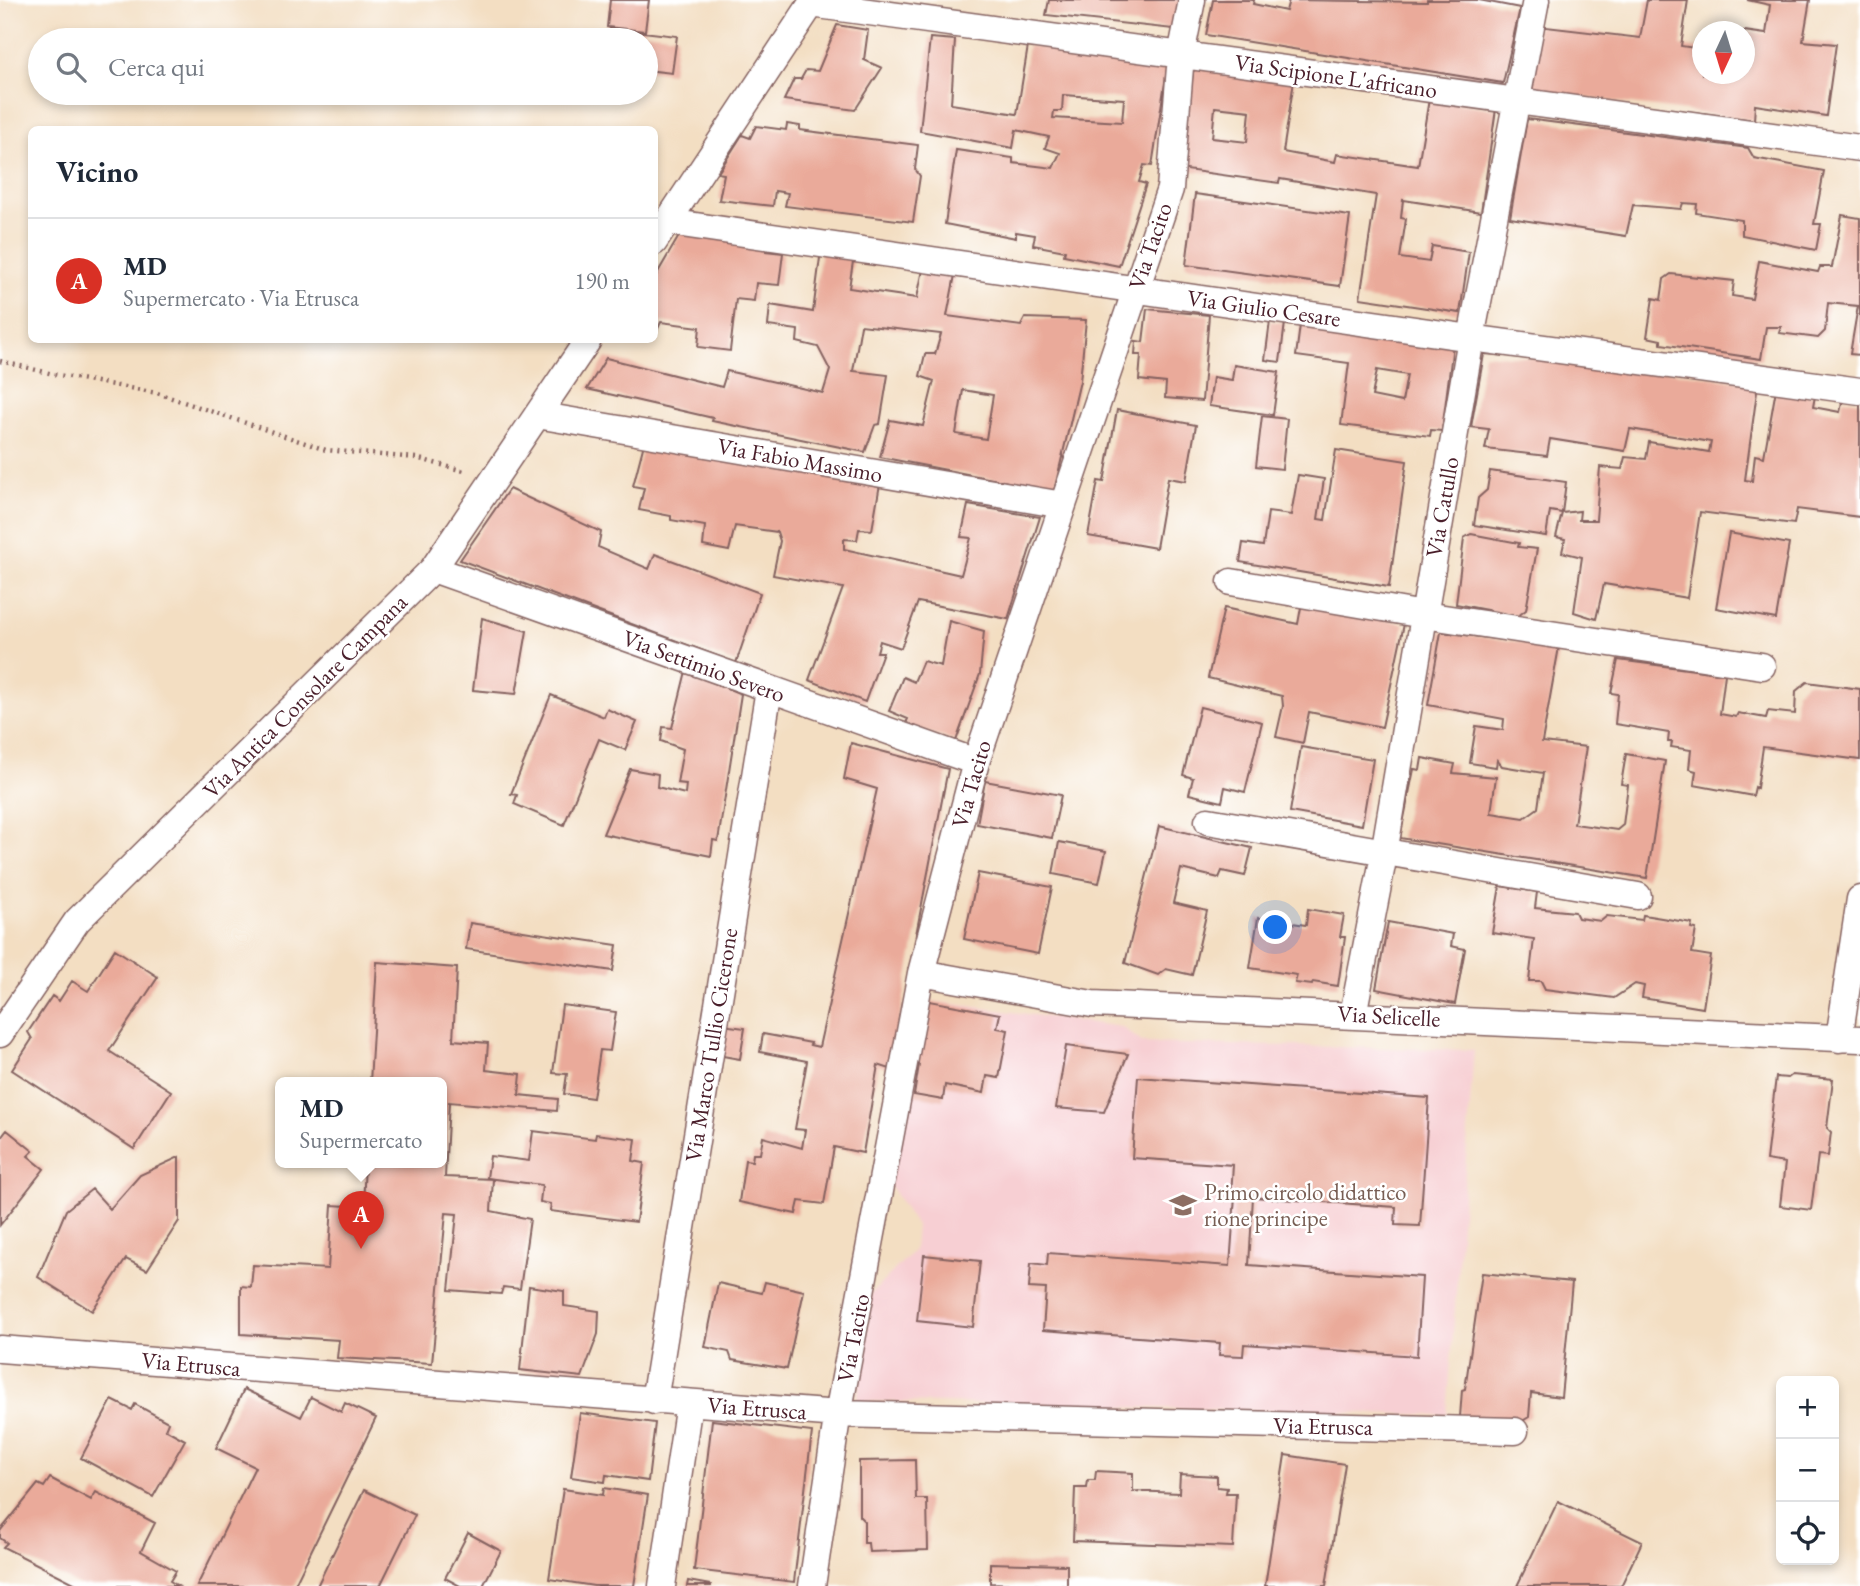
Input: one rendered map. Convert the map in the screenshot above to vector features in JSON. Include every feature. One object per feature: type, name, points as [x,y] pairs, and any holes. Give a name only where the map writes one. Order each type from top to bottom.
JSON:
[{"type":"street","name":"Via Tacito","points":[[812,1586],[839,1414],[921,973],[976,762],[1170,189],[1181,55],[1192,0]]},
{"type":"street","name":"Via Catullo","points":[[1353,1014],[1384,852],[1471,338],[1536,0]]},
{"type":"street","name":"Via Scipione L'africano","points":[[813,2],[1860,148]]},
{"type":"street","points":[[661,232],[813,2]]},
{"type":"street","name":"Via Giulio Cesare","points":[[661,232],[1135,289],[1860,391]]},
{"type":"street","name":"Via Antica Consolare Campana","points":[[0,1034],[77,922],[433,569],[586,343]]},
{"type":"street","name":"Via Fabio Massimo","points":[[537,415],[1063,505]]},
{"type":"street","name":"Via Settimio Severo","points":[[433,569],[976,762]]},
{"type":"street","points":[[1231,582],[1424,615],[1762,666]]},
{"type":"street","name":"Via Marco Tullio Cicerone","points":[[654,1401],[769,689]]},
{"type":"street","points":[[1208,821],[1638,896]]},
{"type":"street","points":[[1850,1039],[1860,899]]},
{"type":"street","name":"Via Selicelle","points":[[921,973],[1092,1004],[1850,1039]]},
{"type":"street","name":"Via Etrusca","points":[[0,1349],[839,1414],[1515,1431]]},
{"type":"street","points":[[662,1586],[689,1403]]},
{"type":"path","points":[[0,361],[53,374],[157,393],[326,450],[416,458],[496,479]]},
{"type":"shaded area","name":"Primo circolo didattico rione principe","points":[[924,1000],[1122,1027],[1143,1043],[1474,1050],[1447,1415],[857,1401],[871,1294],[914,1250],[916,1226],[889,1184]]},
{"type":"building","points":[[610,0],[649,0],[645,28],[607,27]]},
{"type":"building","points":[[1049,0],[1186,0],[1182,30],[1046,15]]},
{"type":"building","points":[[1213,0],[1254,0],[1253,4],[1286,11],[1289,0],[1479,0],[1520,8],[1503,83],[1206,35]]},
{"type":"building","points":[[1647,0],[1688,0],[1681,46],[1692,48],[1692,84],[1755,84],[1755,32],[1766,34],[1770,5],[1747,0],[1810,0],[1803,41],[1836,44],[1826,116],[1755,105],[1754,120],[1525,90],[1538,26],[1640,38]]},
{"type":"building","points":[[837,25],[868,30],[864,60],[882,68],[855,110],[784,100],[794,79],[801,79],[806,70],[818,71]]},
{"type":"building","points":[[658,34],[677,36],[672,73],[658,71]]},
{"type":"building","points":[[930,38],[955,40],[951,104],[1017,114],[1028,46],[1168,63],[1152,166],[1144,165],[1139,182],[1146,184],[1119,266],[1064,255],[1065,251],[1033,245],[1035,235],[1016,232],[1016,238],[945,224],[956,150],[1013,158],[1013,163],[1053,168],[1060,153],[1045,148],[1049,137],[1016,130],[1013,148],[920,131]],"holes":[[[1063,95],[1124,99],[1122,122],[1053,118],[1054,111],[1062,111]]]},
{"type":"building","points":[[1194,66],[1294,81],[1283,152],[1335,162],[1337,154],[1418,166],[1429,99],[1496,109],[1481,212],[1403,200],[1401,218],[1406,219],[1400,258],[1429,262],[1432,246],[1469,252],[1460,313],[1360,298],[1376,195],[1280,179],[1279,183],[1179,169]],"holes":[[[1215,107],[1250,111],[1247,142],[1212,138]]]},
{"type":"building","points":[[1527,119],[1748,148],[1754,158],[1824,171],[1814,224],[1821,224],[1816,250],[1742,235],[1742,220],[1696,213],[1697,204],[1683,203],[1681,209],[1633,205],[1626,236],[1510,218]]},
{"type":"building","points":[[787,124],[800,126],[800,130],[918,145],[915,169],[920,176],[913,222],[785,206],[788,193],[775,191],[773,206],[719,200],[724,174],[718,173],[742,135],[750,138],[756,126],[786,130]]},
{"type":"building","points":[[1195,194],[1350,216],[1340,286],[1186,265]]},
{"type":"building","points":[[1842,215],[1860,218],[1860,355],[1850,354],[1858,306],[1828,303],[1825,331],[1818,338],[1779,333],[1781,327],[1766,327],[1761,359],[1661,344],[1661,340],[1647,337],[1653,298],[1661,300],[1664,279],[1671,274],[1734,281],[1732,296],[1752,299],[1759,261],[1818,272],[1820,267],[1832,267]]},
{"type":"building","points":[[682,231],[767,241],[766,251],[783,253],[779,285],[756,283],[754,301],[736,299],[730,351],[698,347],[700,327],[661,322],[658,328],[658,272]]},
{"type":"building","points":[[821,250],[854,255],[849,288],[917,298],[924,265],[956,270],[947,316],[1021,326],[1025,318],[1086,320],[1080,381],[1054,491],[880,457],[890,420],[923,426],[934,381],[920,376],[925,354],[935,354],[941,334],[861,325],[853,371],[888,375],[880,424],[875,425],[865,452],[712,421],[713,418],[587,389],[606,358],[722,387],[727,371],[823,393],[830,370],[818,347],[797,342],[798,330],[768,326],[770,305],[813,312]],"holes":[[[963,390],[993,395],[986,439],[956,434]]]},
{"type":"building","points":[[1147,309],[1209,315],[1202,401],[1165,398],[1166,383],[1139,380],[1141,355],[1135,355],[1136,341],[1143,342]]},
{"type":"building","points":[[1270,321],[1285,323],[1280,362],[1265,360]]},
{"type":"building","points":[[1300,325],[1454,337],[1442,431],[1431,430],[1430,436],[1341,425],[1349,363],[1296,356]],"holes":[[[1377,370],[1407,375],[1402,402],[1372,396]]]},
{"type":"building","points":[[1484,354],[1619,364],[1758,384],[1745,480],[1752,481],[1755,455],[1764,457],[1776,389],[1815,396],[1813,407],[1840,412],[1843,399],[1860,402],[1860,517],[1797,509],[1794,524],[1700,512],[1687,598],[1604,584],[1596,619],[1574,612],[1582,557],[1562,552],[1565,539],[1556,537],[1562,513],[1580,511],[1579,520],[1596,520],[1600,467],[1622,469],[1625,457],[1646,459],[1649,442],[1709,452],[1711,442],[1630,429],[1625,451],[1550,439],[1547,456],[1485,449],[1489,429],[1471,427]]},
{"type":"building","points":[[1234,365],[1279,372],[1273,415],[1209,406],[1213,377],[1232,380]]},
{"type":"building","points":[[1117,410],[1196,425],[1186,481],[1168,478],[1156,548],[1088,536],[1098,481],[1104,482]]},
{"type":"building","points":[[1262,416],[1287,419],[1282,469],[1256,466]]},
{"type":"building","points":[[646,436],[880,484],[872,530],[859,529],[857,540],[844,539],[844,549],[961,575],[971,538],[961,537],[968,505],[1040,517],[1008,619],[918,602],[901,648],[880,641],[877,652],[883,652],[865,702],[809,680],[843,588],[773,575],[780,541],[777,532],[735,526],[729,551],[703,546],[705,526],[671,520],[671,516],[639,510],[644,488],[633,486]]},
{"type":"building","points":[[1336,450],[1407,461],[1389,587],[1240,562],[1243,543],[1263,546],[1268,512],[1291,515],[1298,475],[1324,479],[1318,519],[1325,520]]},
{"type":"building","points":[[1490,471],[1566,482],[1562,513],[1550,511],[1546,536],[1474,525],[1478,498],[1487,490]]},
{"type":"building","points":[[509,489],[601,532],[598,547],[649,569],[655,554],[760,593],[736,663],[460,560]]},
{"type":"building","points":[[1729,533],[1789,544],[1776,619],[1716,608]]},
{"type":"building","points":[[1471,534],[1519,543],[1518,547],[1537,549],[1526,610],[1518,616],[1456,604],[1464,538]]},
{"type":"building","points":[[1302,602],[1404,624],[1382,727],[1309,712],[1303,743],[1276,737],[1283,706],[1282,696],[1208,678],[1224,608],[1298,624]]},
{"type":"building","points":[[482,618],[527,631],[516,694],[473,690]]},
{"type":"building","points":[[949,621],[984,631],[980,674],[956,741],[905,725],[908,719],[889,711],[903,677],[914,682],[923,661],[941,666]]},
{"type":"building","points":[[1441,632],[1559,647],[1542,742],[1586,747],[1574,824],[1617,830],[1623,825],[1628,785],[1621,784],[1626,754],[1665,761],[1647,878],[1400,838],[1414,769],[1420,770],[1422,758],[1455,764],[1453,773],[1496,777],[1491,813],[1524,818],[1538,808],[1543,773],[1502,766],[1497,760],[1496,767],[1470,763],[1476,726],[1503,730],[1504,719],[1428,705]]},
{"type":"building","points":[[1618,660],[1725,674],[1720,714],[1736,717],[1738,713],[1766,718],[1768,711],[1795,714],[1796,691],[1807,682],[1860,689],[1860,760],[1763,747],[1757,788],[1755,787],[1753,796],[1694,785],[1696,771],[1689,769],[1691,750],[1671,747],[1672,742],[1668,742],[1669,733],[1615,724],[1618,694],[1611,693]]},
{"type":"building","points":[[686,671],[741,694],[718,841],[713,840],[711,856],[603,834],[630,769],[658,774],[657,787],[685,794],[686,784],[677,783],[683,749],[661,741],[663,727],[672,728]]},
{"type":"building","points":[[551,695],[604,717],[607,709],[637,722],[625,750],[599,739],[564,825],[514,804],[517,795],[511,794]]},
{"type":"building","points":[[1200,707],[1262,722],[1245,792],[1225,787],[1222,802],[1189,794],[1193,778],[1183,775]]},
{"type":"building","points":[[851,743],[948,769],[890,1069],[878,1065],[863,1153],[834,1147],[824,1204],[799,1201],[796,1214],[739,1202],[745,1160],[752,1161],[753,1154],[760,1154],[763,1137],[802,1148],[805,1130],[795,1129],[807,1061],[760,1052],[763,1034],[819,1047],[877,789],[844,779]]},
{"type":"building","points":[[1301,747],[1373,759],[1362,825],[1290,812]]},
{"type":"building","points":[[985,781],[1061,795],[1052,838],[977,824]]},
{"type":"building","points":[[1159,826],[1252,848],[1245,876],[1222,871],[1219,878],[1181,869],[1173,903],[1207,911],[1192,975],[1166,969],[1158,975],[1125,963]]},
{"type":"building","points":[[1059,842],[1106,851],[1099,883],[1053,874]]},
{"type":"building","points":[[978,873],[1052,887],[1038,954],[964,939]]},
{"type":"building","points":[[1500,886],[1537,892],[1535,908],[1575,912],[1578,918],[1601,921],[1607,916],[1642,920],[1643,915],[1692,923],[1691,928],[1696,929],[1692,953],[1711,956],[1703,1008],[1642,998],[1644,986],[1635,984],[1614,998],[1545,989],[1541,981],[1529,981],[1534,939],[1492,933]]},
{"type":"building","points":[[1308,909],[1344,915],[1340,937],[1345,937],[1338,986],[1313,982],[1312,985],[1295,983],[1297,975],[1250,968],[1258,918],[1306,925]]},
{"type":"building","points":[[1388,922],[1453,934],[1451,946],[1465,949],[1455,1004],[1376,989]]},
{"type":"building","points":[[470,923],[617,945],[613,971],[466,949]]},
{"type":"building","points":[[115,949],[158,977],[109,1051],[171,1091],[134,1149],[12,1070],[32,1039],[28,1032],[52,996],[59,1001],[72,981],[88,991]]},
{"type":"building","points":[[377,962],[457,968],[453,1040],[488,1043],[486,1070],[521,1074],[519,1095],[558,1099],[557,1111],[449,1102],[447,1140],[447,1077],[370,1077]]},
{"type":"building","points":[[924,1000],[1000,1014],[997,1028],[1008,1030],[999,1078],[987,1076],[984,1093],[945,1085],[943,1100],[914,1095],[919,1065],[913,1063]]},
{"type":"building","points":[[562,1005],[616,1012],[610,1051],[600,1050],[593,1098],[564,1094],[567,1074],[553,1073]]},
{"type":"building","points":[[722,1025],[745,1028],[740,1059],[717,1055]]},
{"type":"building","points":[[1066,1046],[1128,1054],[1104,1112],[1056,1108]]},
{"type":"building","points":[[1792,1075],[1833,1079],[1827,1128],[1831,1132],[1828,1156],[1818,1155],[1811,1210],[1780,1206],[1785,1163],[1766,1160],[1776,1077],[1788,1078]]},
{"type":"building","points":[[1138,1077],[1429,1098],[1420,1226],[1395,1225],[1396,1207],[1253,1197],[1249,1265],[1422,1277],[1417,1356],[1244,1344],[1243,1356],[1219,1355],[1220,1343],[1043,1330],[1046,1289],[1029,1288],[1031,1263],[1047,1265],[1048,1253],[1230,1266],[1235,1196],[1231,1195],[1233,1165],[1132,1158]]},
{"type":"building","points":[[7,1130],[33,1151],[28,1156],[44,1169],[0,1225],[0,1139]]},
{"type":"building","points":[[533,1131],[595,1139],[596,1134],[636,1139],[633,1161],[644,1163],[636,1222],[550,1211],[551,1204],[540,1202],[542,1185],[487,1178],[490,1156],[529,1161]]},
{"type":"building","points":[[179,1157],[179,1221],[147,1270],[126,1259],[92,1311],[38,1277],[66,1210],[92,1189],[110,1209],[140,1175]]},
{"type":"building","points":[[365,1168],[445,1168],[445,1177],[493,1179],[491,1211],[530,1219],[520,1289],[503,1287],[501,1294],[449,1290],[457,1214],[446,1213],[432,1363],[337,1358],[339,1340],[241,1334],[241,1286],[251,1287],[253,1265],[328,1269],[332,1205],[363,1207]]},
{"type":"building","points":[[924,1255],[980,1261],[973,1327],[917,1321]]},
{"type":"building","points":[[1482,1273],[1572,1282],[1561,1397],[1531,1393],[1529,1417],[1524,1420],[1460,1417],[1462,1390],[1465,1389]]},
{"type":"building","points":[[765,1282],[804,1291],[787,1369],[732,1360],[729,1352],[705,1347],[718,1283],[762,1293]]},
{"type":"building","points":[[529,1286],[564,1291],[564,1306],[599,1311],[598,1334],[582,1377],[520,1370]]},
{"type":"building","points":[[244,1389],[301,1417],[311,1397],[341,1412],[345,1403],[376,1418],[294,1586],[197,1586],[255,1467],[216,1448]]},
{"type":"building","points":[[112,1400],[132,1410],[135,1404],[168,1422],[165,1429],[185,1440],[153,1497],[81,1458]]},
{"type":"building","points":[[580,1413],[655,1423],[648,1481],[606,1475],[605,1482],[571,1477]]},
{"type":"building","points":[[712,1420],[812,1432],[794,1582],[694,1570]]},
{"type":"building","points":[[1285,1455],[1345,1464],[1326,1586],[1265,1586]]},
{"type":"building","points":[[915,1460],[916,1499],[927,1499],[928,1550],[869,1552],[868,1543],[864,1543],[864,1521],[859,1516],[859,1461]]},
{"type":"building","points":[[1096,1471],[1133,1473],[1133,1491],[1179,1493],[1180,1474],[1217,1476],[1217,1487],[1227,1488],[1226,1493],[1236,1493],[1233,1547],[1073,1541],[1075,1488],[1087,1488],[1088,1480],[1095,1480]]},
{"type":"building","points":[[50,1478],[91,1500],[96,1492],[155,1523],[141,1551],[176,1571],[170,1581],[178,1586],[80,1586],[3,1547],[7,1543],[0,1538],[0,1531],[38,1484],[44,1487]]},
{"type":"building","points":[[604,1488],[648,1495],[634,1586],[594,1586],[549,1579],[563,1489],[603,1495]]},
{"type":"building","points":[[364,1490],[415,1515],[380,1586],[317,1586]]},
{"type":"building","points":[[1558,1501],[1642,1542],[1621,1586],[1517,1586]]},
{"type":"building","points":[[468,1533],[501,1551],[483,1586],[460,1586],[445,1578]]},
{"type":"building","points":[[990,1563],[1067,1565],[1067,1586],[990,1583]]},
{"type":"building","points":[[688,1581],[711,1585],[711,1586],[687,1586]]},
{"type":"place","name":"Primo circolo didattico rione principe","points":[[1183,1205]]},
{"type":"place","name":"MD","points":[[361,1249]]}]
